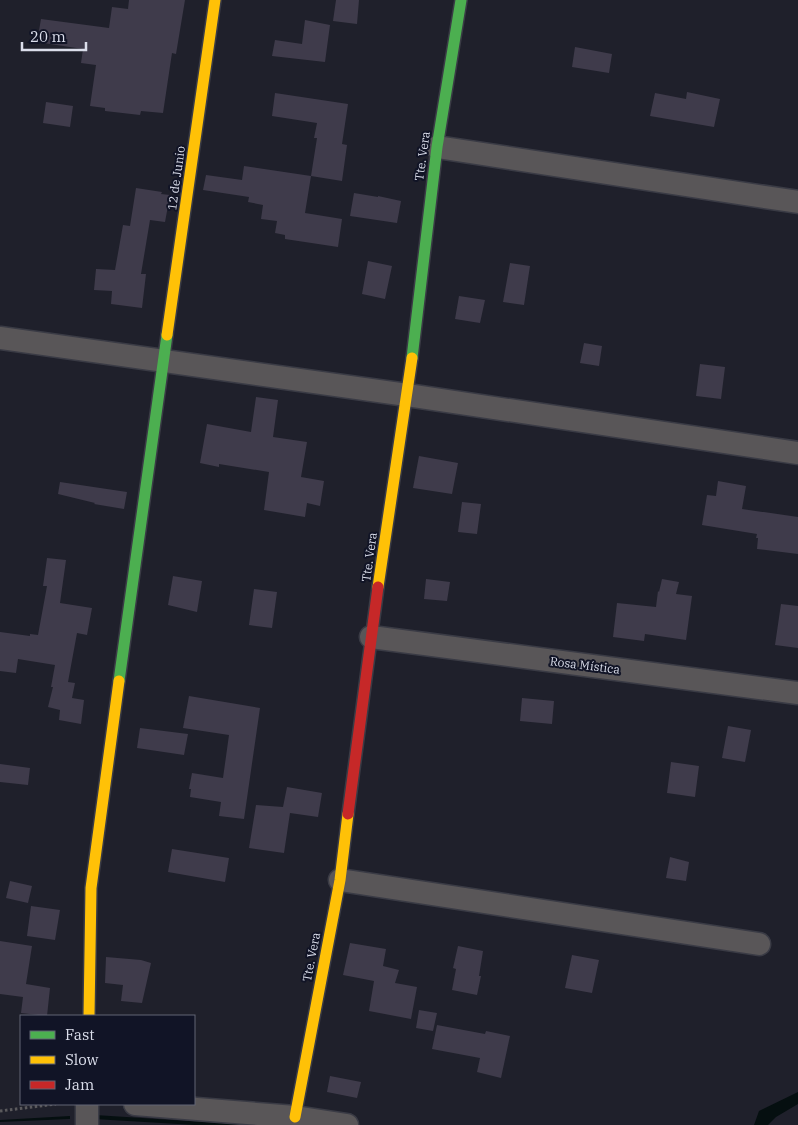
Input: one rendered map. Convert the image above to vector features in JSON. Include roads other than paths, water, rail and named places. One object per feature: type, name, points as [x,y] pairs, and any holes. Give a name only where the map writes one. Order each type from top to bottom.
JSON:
[{"type":"street","name":"12 de Junio","points":[[89,1015],[91,888],[163,361],[215,0]]},
{"type":"street","name":"Tte. Vera","points":[[295,1117],[340,880],[372,636],[407,395],[437,147],[461,0]]},
{"type":"street","points":[[437,147],[798,202]]},
{"type":"street","points":[[0,338],[407,395],[798,453]]},
{"type":"street","name":"Rosa Mística","points":[[372,636],[798,693]]},
{"type":"street","points":[[340,880],[759,944]]},
{"type":"street","points":[[87,1105],[87,1125]]},
{"type":"street","points":[[147,1105],[295,1117],[347,1125]]}]
